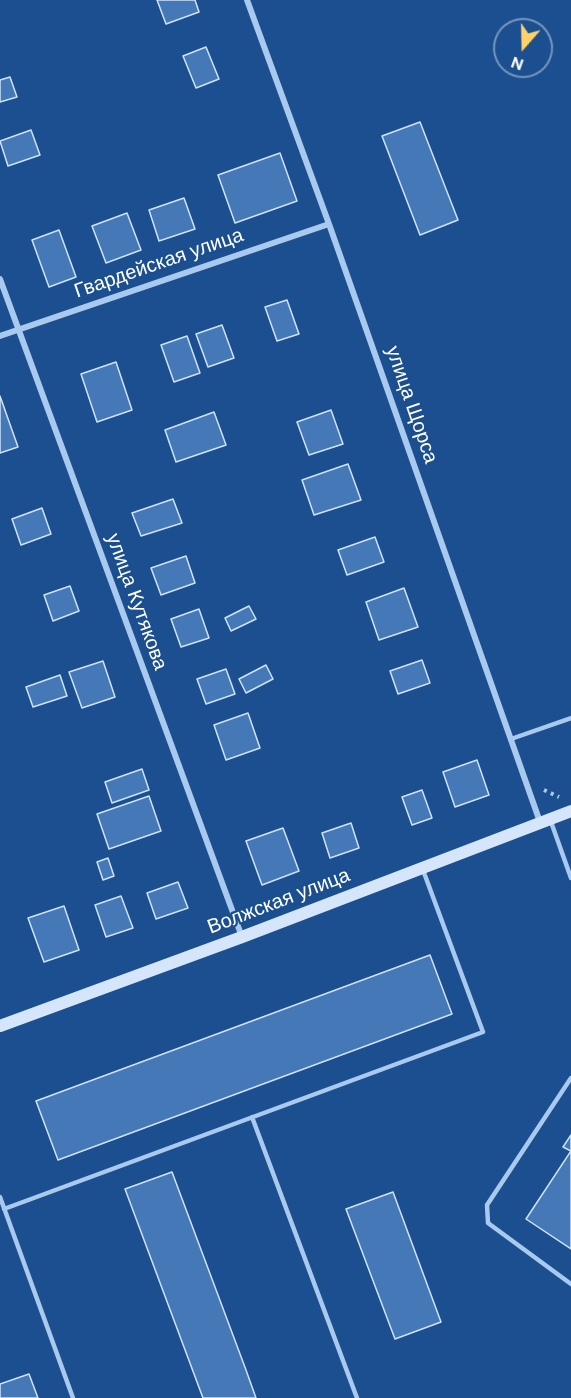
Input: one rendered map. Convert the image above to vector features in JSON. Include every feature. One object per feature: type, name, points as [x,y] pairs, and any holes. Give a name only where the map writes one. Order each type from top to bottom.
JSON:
[{"type":"street","name":"улица Щорса","points":[[247,0],[329,224],[526,782],[545,821]]},
{"type":"street","name":"Гвардейская улица","points":[[0,336],[329,224]]},
{"type":"street","name":"улица Кутякова","points":[[0,279],[242,937]]},
{"type":"street","name":"Волжская улица","points":[[0,1026],[242,937],[571,811]]},
{"type":"lane","points":[[511,739],[571,718]]},
{"type":"lane","points":[[545,821],[571,878]]},
{"type":"lane","points":[[4,1209],[483,1032],[423,868]]},
{"type":"lane","points":[[571,1078],[487,1205],[488,1223],[571,1284]]},
{"type":"lane","points":[[252,1117],[357,1398]]},
{"type":"lane","points":[[0,1197],[73,1398]]},
{"type":"path","points":[[526,782],[564,799]]},
{"type":"building","points":[[157,0],[195,0],[199,12],[166,24]]},
{"type":"building","points":[[206,47],[219,79],[196,88],[183,56]]},
{"type":"building","points":[[10,77],[17,97],[0,102],[0,80]]},
{"type":"building","points":[[420,122],[458,220],[420,235],[382,136]]},
{"type":"building","points":[[31,130],[40,155],[8,166],[0,141]]},
{"type":"building","points":[[280,153],[297,201],[235,223],[218,175]]},
{"type":"building","points":[[184,198],[195,229],[159,241],[149,210]]},
{"type":"building","points":[[127,213],[141,250],[106,263],[92,226]]},
{"type":"building","points":[[59,230],[76,277],[49,287],[32,240]]},
{"type":"building","points":[[287,300],[299,334],[277,341],[265,307]]},
{"type":"building","points":[[222,325],[234,358],[208,367],[196,334]]},
{"type":"building","points":[[187,336],[200,373],[174,382],[161,345]]},
{"type":"building","points":[[116,362],[132,410],[97,422],[81,374]]},
{"type":"building","points":[[0,396],[18,447],[0,453]]},
{"type":"building","points":[[331,410],[343,444],[309,455],[297,422]]},
{"type":"building","points":[[214,412],[226,445],[176,462],[165,430]]},
{"type":"building","points":[[348,464],[361,500],[314,515],[302,480]]},
{"type":"building","points":[[173,499],[182,523],[141,536],[132,513]]},
{"type":"building","points":[[42,508],[51,534],[21,545],[12,519]]},
{"type":"building","points":[[375,537],[384,562],[347,575],[338,550]]},
{"type":"building","points":[[186,556],[195,583],[161,595],[151,568]]},
{"type":"building","points":[[70,586],[79,611],[53,621],[44,595]]},
{"type":"building","points":[[404,588],[418,627],[379,640],[366,602]]},
{"type":"building","points":[[249,606],[256,619],[231,631],[225,618]]},
{"type":"building","points":[[199,609],[209,638],[181,647],[171,619]]},
{"type":"building","points":[[422,660],[430,683],[398,694],[390,671]]},
{"type":"building","points":[[103,661],[115,697],[82,708],[69,672]]},
{"type":"building","points":[[266,665],[273,679],[246,693],[239,679]]},
{"type":"building","points":[[226,669],[235,694],[206,704],[197,679]]},
{"type":"building","points":[[60,675],[67,696],[33,707],[26,687]]},
{"type":"building","points":[[248,713],[260,748],[226,760],[214,725]]},
{"type":"building","points":[[477,760],[489,795],[455,807],[443,772]]},
{"type":"building","points":[[142,769],[149,790],[112,803],[105,782]]},
{"type":"building","points":[[422,790],[432,818],[412,825],[402,797]]},
{"type":"building","points":[[149,796],[161,831],[109,849],[97,814]]},
{"type":"building","points":[[351,823],[359,848],[330,858],[322,833]]},
{"type":"building","points":[[283,828],[299,871],[262,885],[246,841]]},
{"type":"building","points":[[108,858],[114,876],[103,880],[97,862]]},
{"type":"building","points":[[178,882],[188,908],[156,919],[147,893]]},
{"type":"building","points":[[121,896],[133,928],[106,937],[95,905]]},
{"type":"building","points":[[64,906],[79,950],[44,962],[28,918]]},
{"type":"building","points":[[430,955],[452,1014],[58,1160],[36,1101]]},
{"type":"building","points":[[571,1135],[571,1151],[563,1147]]},
{"type":"building","points":[[571,1151],[571,1249],[526,1219]]},
{"type":"building","points":[[172,1172],[256,1398],[203,1398],[125,1189]]},
{"type":"building","points":[[393,1192],[441,1322],[395,1339],[346,1209]]},
{"type":"building","points":[[29,1374],[38,1398],[0,1398],[0,1384]]}]
